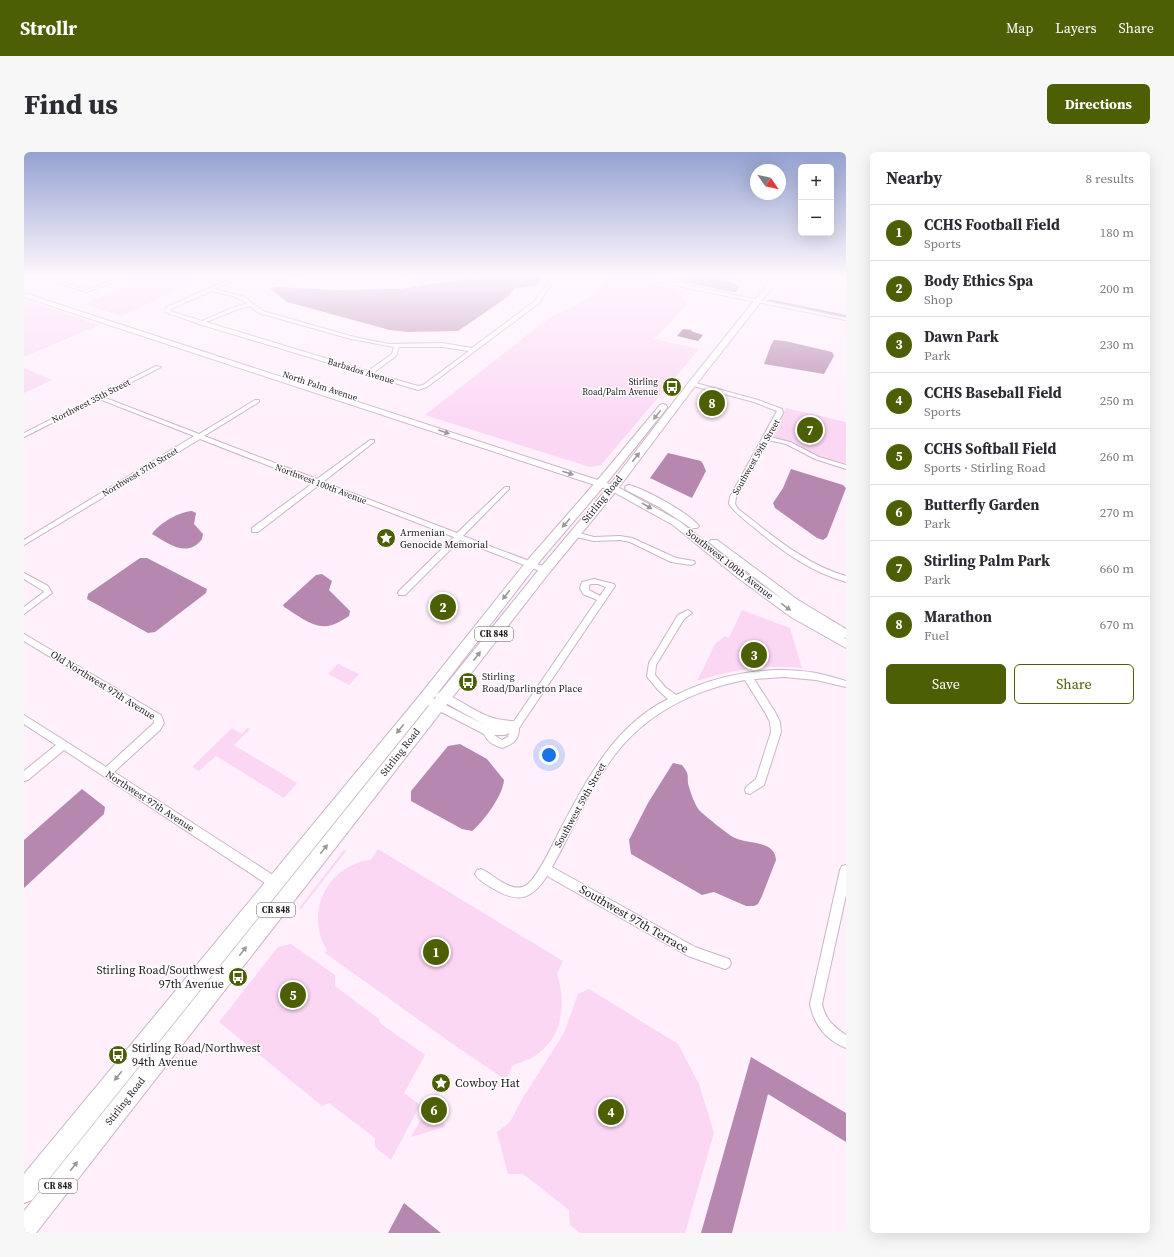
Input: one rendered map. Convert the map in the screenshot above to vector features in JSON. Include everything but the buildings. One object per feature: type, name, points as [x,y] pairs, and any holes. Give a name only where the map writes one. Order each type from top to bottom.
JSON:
[{"type":"main road","name":"North Palm Avenue","points":[[128,326],[615,485]]},
{"type":"main road","name":"Stirling Road","points":[[434,698],[530,565],[603,481],[733,326]]},
{"type":"main road","name":"Stirling Road","points":[[24,1192],[186,1009],[434,698],[545,570],[615,485],[735,326]]},
{"type":"main road","name":"Southwest 100th Avenue","points":[[615,485],[648,496],[680,515],[782,595],[846,634]]},
{"type":"main road","name":"Southwest 100th Avenue","points":[[615,485],[676,523],[742,576],[795,614],[846,644]]},
{"type":"main road","name":"Stirling Road","points":[[24,1230],[186,1009],[276,882],[351,802]]},
{"type":"street","name":"Barbados Avenue","points":[[214,326],[420,388],[425,386],[474,350]]},
{"type":"street","points":[[311,326],[372,343],[397,347],[442,346],[474,350],[505,326]]},
{"type":"street","points":[[369,373],[394,355],[397,347]]},
{"type":"street","name":"Northwest 35th Street","points":[[24,435],[158,367]]},
{"type":"street","name":"Southwest 59th Street","points":[[692,384],[756,400],[780,410],[780,413],[767,438],[733,497],[732,504],[736,510],[803,561],[824,572],[846,579]]},
{"type":"street","name":"Northwest 100th Avenue","points":[[98,397],[545,570]]},
{"type":"street","name":"Northwest 37th Street","points":[[24,543],[257,401]]},
{"type":"street","points":[[767,438],[788,443],[817,458],[846,467]]},
{"type":"street","points":[[255,530],[372,441]]},
{"type":"street","points":[[402,594],[507,488]]},
{"type":"street","points":[[575,534],[594,539],[620,538],[632,540],[674,560],[691,563]]},
{"type":"street","points":[[24,576],[45,588],[48,593],[24,611]]},
{"type":"street","points":[[434,698],[468,711],[487,726],[492,740],[502,744],[507,743],[514,735],[516,725],[601,599]]},
{"type":"street","points":[[674,699],[662,689],[651,676],[652,665],[681,617],[688,613]]},
{"type":"street","name":"Old Northwest 97th Avenue","points":[[24,637],[158,718],[159,723],[157,727],[106,773]]},
{"type":"street","name":"Southwest 59th Street","points":[[480,874],[507,890],[518,893],[529,890],[533,887],[545,869],[596,773],[607,758],[640,722],[674,699],[713,684],[748,676],[792,673],[820,677],[846,684]]},
{"type":"street","points":[[748,676],[770,712],[775,722],[776,732],[760,782],[750,790]]},
{"type":"street","points":[[434,698],[469,721],[487,726],[516,725]]},
{"type":"street","points":[[468,711],[469,721]]},
{"type":"street","name":"Northwest 97th Avenue","points":[[24,718],[106,773],[276,882]]},
{"type":"street","points":[[24,777],[63,745]]},
{"type":"street","name":"Southwest 97th Terrace","points":[[545,869],[692,952],[725,963]]},
{"type":"street","points":[[846,870],[817,997],[817,1012],[820,1020],[830,1032],[846,1042]]},
{"type":"shaded area","points":[[24,326],[96,326],[24,357]]},
{"type":"shaded area","points":[[377,326],[465,326],[458,331],[407,332]]},
{"type":"shaded area","points":[[538,326],[666,326],[654,339],[699,349],[601,465],[590,467],[425,415]]},
{"type":"shaded area","points":[[774,340],[785,341],[832,352],[834,356],[824,374],[764,364]]},
{"type":"shaded area","points":[[24,368],[52,380],[24,393]]},
{"type":"shaded area","points":[[786,408],[846,422],[846,466],[822,460],[796,446],[769,438]]},
{"type":"shaded area","points":[[668,453],[701,461],[703,464],[706,471],[692,498],[650,478]]},
{"type":"shaded area","points":[[791,469],[843,485],[846,488],[827,537],[823,540],[817,538],[775,508],[773,503],[783,488]]},
{"type":"shaded area","points":[[192,511],[196,513],[194,524],[203,534],[202,539],[196,545],[184,549],[171,545],[152,534],[159,526],[170,519],[181,513]]},
{"type":"shaded area","points":[[140,558],[147,558],[207,589],[206,593],[155,632],[148,633],[87,599],[88,594]]},
{"type":"shaded area","points":[[322,574],[332,581],[329,590],[350,611],[349,616],[341,621],[326,626],[313,624],[283,605],[316,575]]},
{"type":"shaded area","points":[[742,610],[790,628],[802,668],[762,667],[736,671],[697,681],[715,644],[725,636],[729,638]]},
{"type":"shaded area","points":[[338,664],[359,674],[349,685],[328,674]]},
{"type":"shaded area","points":[[248,727],[250,729],[234,745],[297,783],[284,798],[216,756],[199,771],[192,767],[232,728],[242,734]]},
{"type":"shaded area","points":[[460,744],[487,759],[504,780],[497,800],[482,821],[472,831],[462,829],[411,801],[411,791],[448,746]]},
{"type":"shaded area","points":[[673,763],[682,765],[688,776],[688,783],[692,796],[702,813],[733,837],[765,846],[771,849],[774,853],[776,860],[758,904],[754,906],[746,906],[714,892],[702,895],[631,854],[629,840],[648,803]]},
{"type":"shaded area","points":[[82,789],[105,807],[104,814],[24,888],[24,840]]},
{"type":"shaded area","points":[[378,849],[563,961],[557,974],[561,989],[562,1004],[556,1031],[550,1042],[540,1052],[528,1060],[513,1065],[506,1080],[325,953],[327,950],[322,940],[318,917],[323,895],[328,885],[345,869],[362,861],[370,860]]},
{"type":"shaded area","points":[[344,850],[346,851],[301,909],[299,908]]},
{"type":"shaded area","points":[[291,944],[335,975],[335,986],[379,1019],[380,1023],[425,1055],[404,1093],[420,1105],[391,1160],[375,1147],[375,1138],[329,1103],[322,1106],[219,1022],[278,947]]},
{"type":"shaded area","points":[[589,989],[678,1044],[699,1084],[714,1133],[685,1233],[580,1233],[570,1225],[569,1210],[523,1174],[508,1174],[497,1132],[510,1122],[521,1101],[564,1033],[578,994]]},
{"type":"shaded area","points":[[751,1057],[846,1113],[846,1142],[768,1094],[732,1233],[701,1233]]},
{"type":"shaded area","points":[[438,1092],[445,1127],[411,1137],[435,1093]]},
{"type":"shaded area","points":[[404,1203],[441,1233],[388,1233]]},
{"type":"place","name":"Stirling Road/Palm Avenue","points":[[672,387]]},
{"type":"place","name":"Marathon","points":[[712,403]]},
{"type":"place","name":"Stirling Palm Park","points":[[810,430]]},
{"type":"place","name":"Armenian Genocide Memorial","points":[[386,538]]},
{"type":"place","name":"Body Ethics Spa","points":[[443,607]]},
{"type":"place","name":"Dawn Park","points":[[754,655]]},
{"type":"place","name":"Stirling Road/Darlington Place","points":[[468,682]]},
{"type":"place","name":"CCHS Football Field","points":[[436,952]]},
{"type":"place","name":"Stirling Road/Southwest 97th Avenue","points":[[238,977]]},
{"type":"place","name":"CCHS Softball Field","points":[[293,995]]},
{"type":"place","name":"Stirling Road/Northwest 94th Avenue","points":[[118,1055]]},
{"type":"place","name":"Cowboy Hat","points":[[441,1083]]},
{"type":"place","name":"Butterfly Garden","points":[[434,1110]]},
{"type":"place","name":"CCHS Baseball Field","points":[[611,1112]]}]
